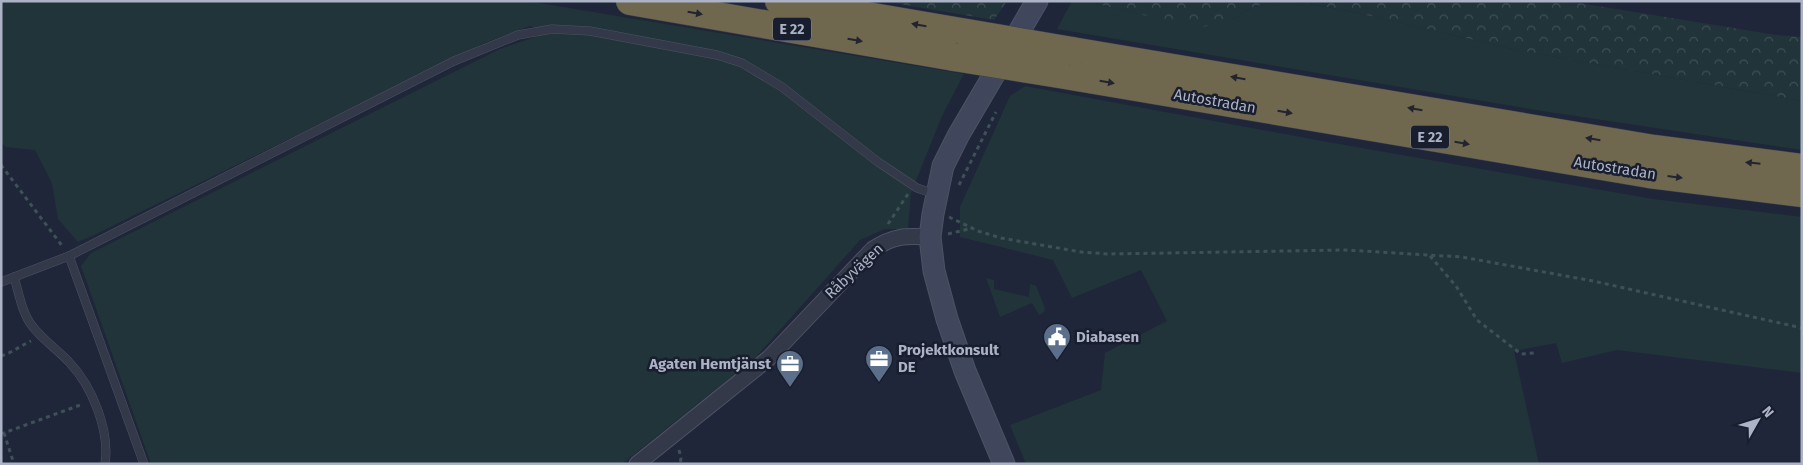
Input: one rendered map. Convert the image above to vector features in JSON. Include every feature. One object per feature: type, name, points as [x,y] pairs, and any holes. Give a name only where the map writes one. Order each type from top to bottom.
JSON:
[{"type":"highway","name":"Autostradan","points":[[630,1],[954,57],[1066,62],[1644,148],[1802,168]]},
{"type":"highway","name":"Autostradan","points":[[779,1],[967,33],[1066,62],[1640,172],[1802,193]]},
{"type":"street","points":[[1004,464],[947,319],[934,271],[930,237],[941,202],[944,166],[958,136],[1037,1]]},
{"type":"street","name":"Råbyvägen","points":[[637,464],[769,358],[873,248],[888,240],[899,237],[930,237]]},
{"type":"lane","points":[[1,282],[70,256],[454,61],[518,35],[552,29],[590,31],[717,54],[742,63],[782,87],[878,162],[941,202]]},
{"type":"lane","points":[[70,256],[144,464]]},
{"type":"lane","points":[[14,277],[28,319],[33,328],[81,376],[94,400],[104,439],[105,464]]},
{"type":"path","points":[[941,202],[998,108]]},
{"type":"path","points":[[1,166],[70,256]]},
{"type":"path","points":[[873,248],[910,191],[941,202],[973,228],[990,235],[1081,252],[1108,254],[1345,250],[1462,257],[1497,262],[1612,286],[1802,328]]},
{"type":"path","points":[[930,237],[973,228]]},
{"type":"path","points":[[1429,255],[1456,286],[1477,320],[1520,354],[1534,353]]},
{"type":"path","points":[[1,356],[14,352],[18,346],[42,336]]},
{"type":"path","points":[[14,464],[2,434],[94,400]]},
{"type":"path","points":[[681,458],[684,464]]},
{"type":"green space","points":[[1,1],[527,1],[964,74],[942,116],[911,193],[908,229],[885,229],[860,240],[755,358],[622,464],[151,464],[81,266],[91,253],[500,49],[547,33],[530,26],[482,44],[78,242],[58,219],[52,183],[35,150],[6,147],[1,142]]},
{"type":"green space","points":[[881,1],[1007,1],[994,20]]},
{"type":"green space","points":[[1072,1],[1093,1],[1097,4],[1147,16],[1228,22],[1253,7],[1278,1],[1294,1],[1349,11],[1517,50],[1802,101],[1802,150],[1536,110],[1057,29]]},
{"type":"green space","points":[[1093,1],[1278,1],[1253,7],[1228,22],[1202,27],[1147,16],[1097,4]]},
{"type":"green space","points":[[1294,1],[1567,1],[1776,35],[1802,37],[1802,101],[1517,50],[1349,11]]},
{"type":"green space","points":[[1025,86],[1322,141],[1653,199],[1802,217],[1802,373],[1617,350],[1562,363],[1556,343],[1514,351],[1539,464],[1026,464],[1010,425],[1101,390],[1105,353],[1167,321],[1141,270],[1072,298],[1053,260],[960,237],[960,207],[1010,96]]},
{"type":"green space","points":[[986,278],[994,280],[994,289],[1029,297],[1030,284],[1036,286],[1045,308],[1044,312],[1039,315],[1032,303],[1000,317]]},
{"type":"place","name":"Diabasen","points":[[1057,361]]},
{"type":"place","name":"Projektkonsult DE","points":[[879,383]]},
{"type":"place","name":"Agaten Hemtjänst","points":[[790,388]]}]
